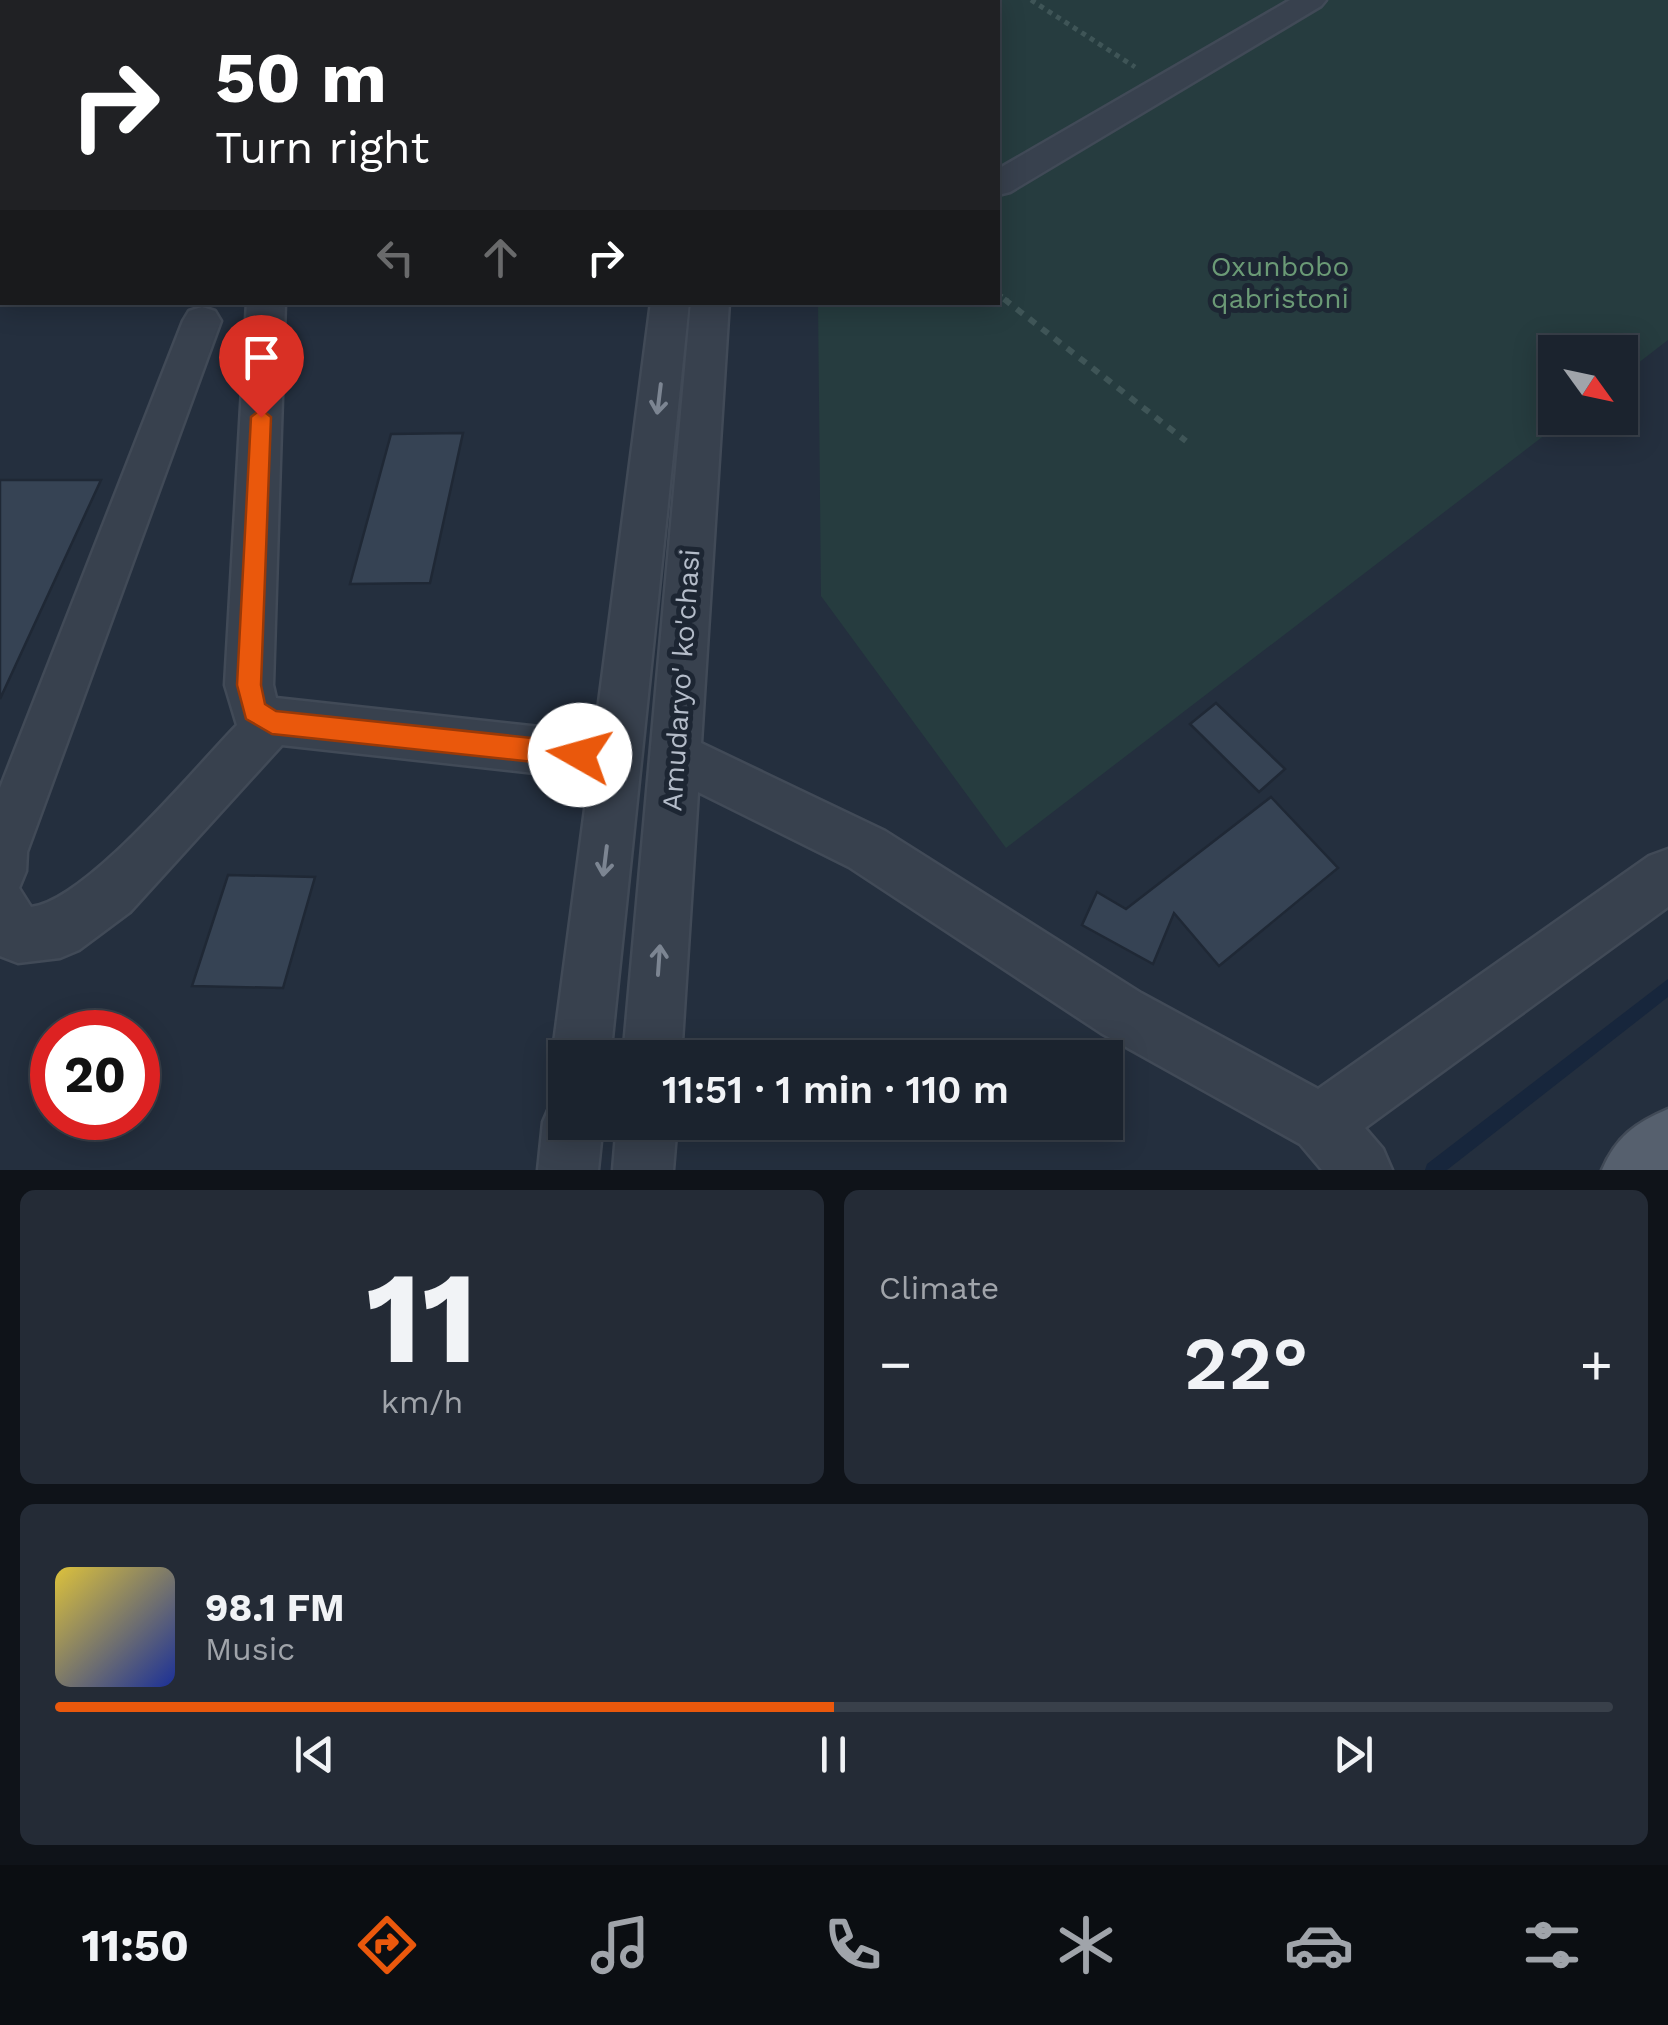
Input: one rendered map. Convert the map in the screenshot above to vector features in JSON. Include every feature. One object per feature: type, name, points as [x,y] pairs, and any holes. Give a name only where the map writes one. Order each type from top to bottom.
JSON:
[{"type":"main road","points":[[1639,1170],[1668,1146]]},
{"type":"street","points":[[1000,183],[1311,0]]},
{"type":"street","points":[[266,305],[249,685],[255,711],[272,722],[617,759]]},
{"type":"street","points":[[583,1040],[670,305]]},
{"type":"street","name":"Amudaryo' ko'chasi","points":[[653,1040],[710,305]]},
{"type":"street","points":[[0,871],[0,852],[202,321]]},
{"type":"street","points":[[0,907],[18,936],[60,931],[112,893],[272,722]]},
{"type":"street","points":[[675,755],[867,849],[1121,1012],[1321,1123],[1362,1170]]},
{"type":"street","points":[[1321,1123],[1668,874]]},
{"type":"street","points":[[568,1170],[571,1140]]},
{"type":"street","points":[[643,1170],[646,1140]]},
{"type":"path","points":[[1031,0],[1165,86]]},
{"type":"path","points":[[1000,296],[1186,441]]},
{"type":"green space","name":"Oxunbobo qabristoni","points":[[1000,0],[1668,0],[1668,340],[1638,363],[1638,335],[1538,335],[1538,435],[1545,435],[1006,848],[821,596],[818,305],[1000,305]]},
{"type":"building","points":[[463,433],[430,583],[350,584],[391,434]]},
{"type":"building","points":[[0,480],[101,480],[0,699]]},
{"type":"building","points":[[1216,703],[1285,769],[1259,792],[1190,724]]},
{"type":"building","points":[[1271,797],[1338,868],[1219,966],[1174,913],[1153,964],[1082,925],[1097,892],[1126,909]]},
{"type":"building","points":[[228,875],[315,877],[283,988],[192,986]]},
{"type":"waterway","points":[[1433,1170],[1668,987]]},
{"type":"route","points":[[261,417],[249,685],[255,711],[272,722],[580,755]]}]
